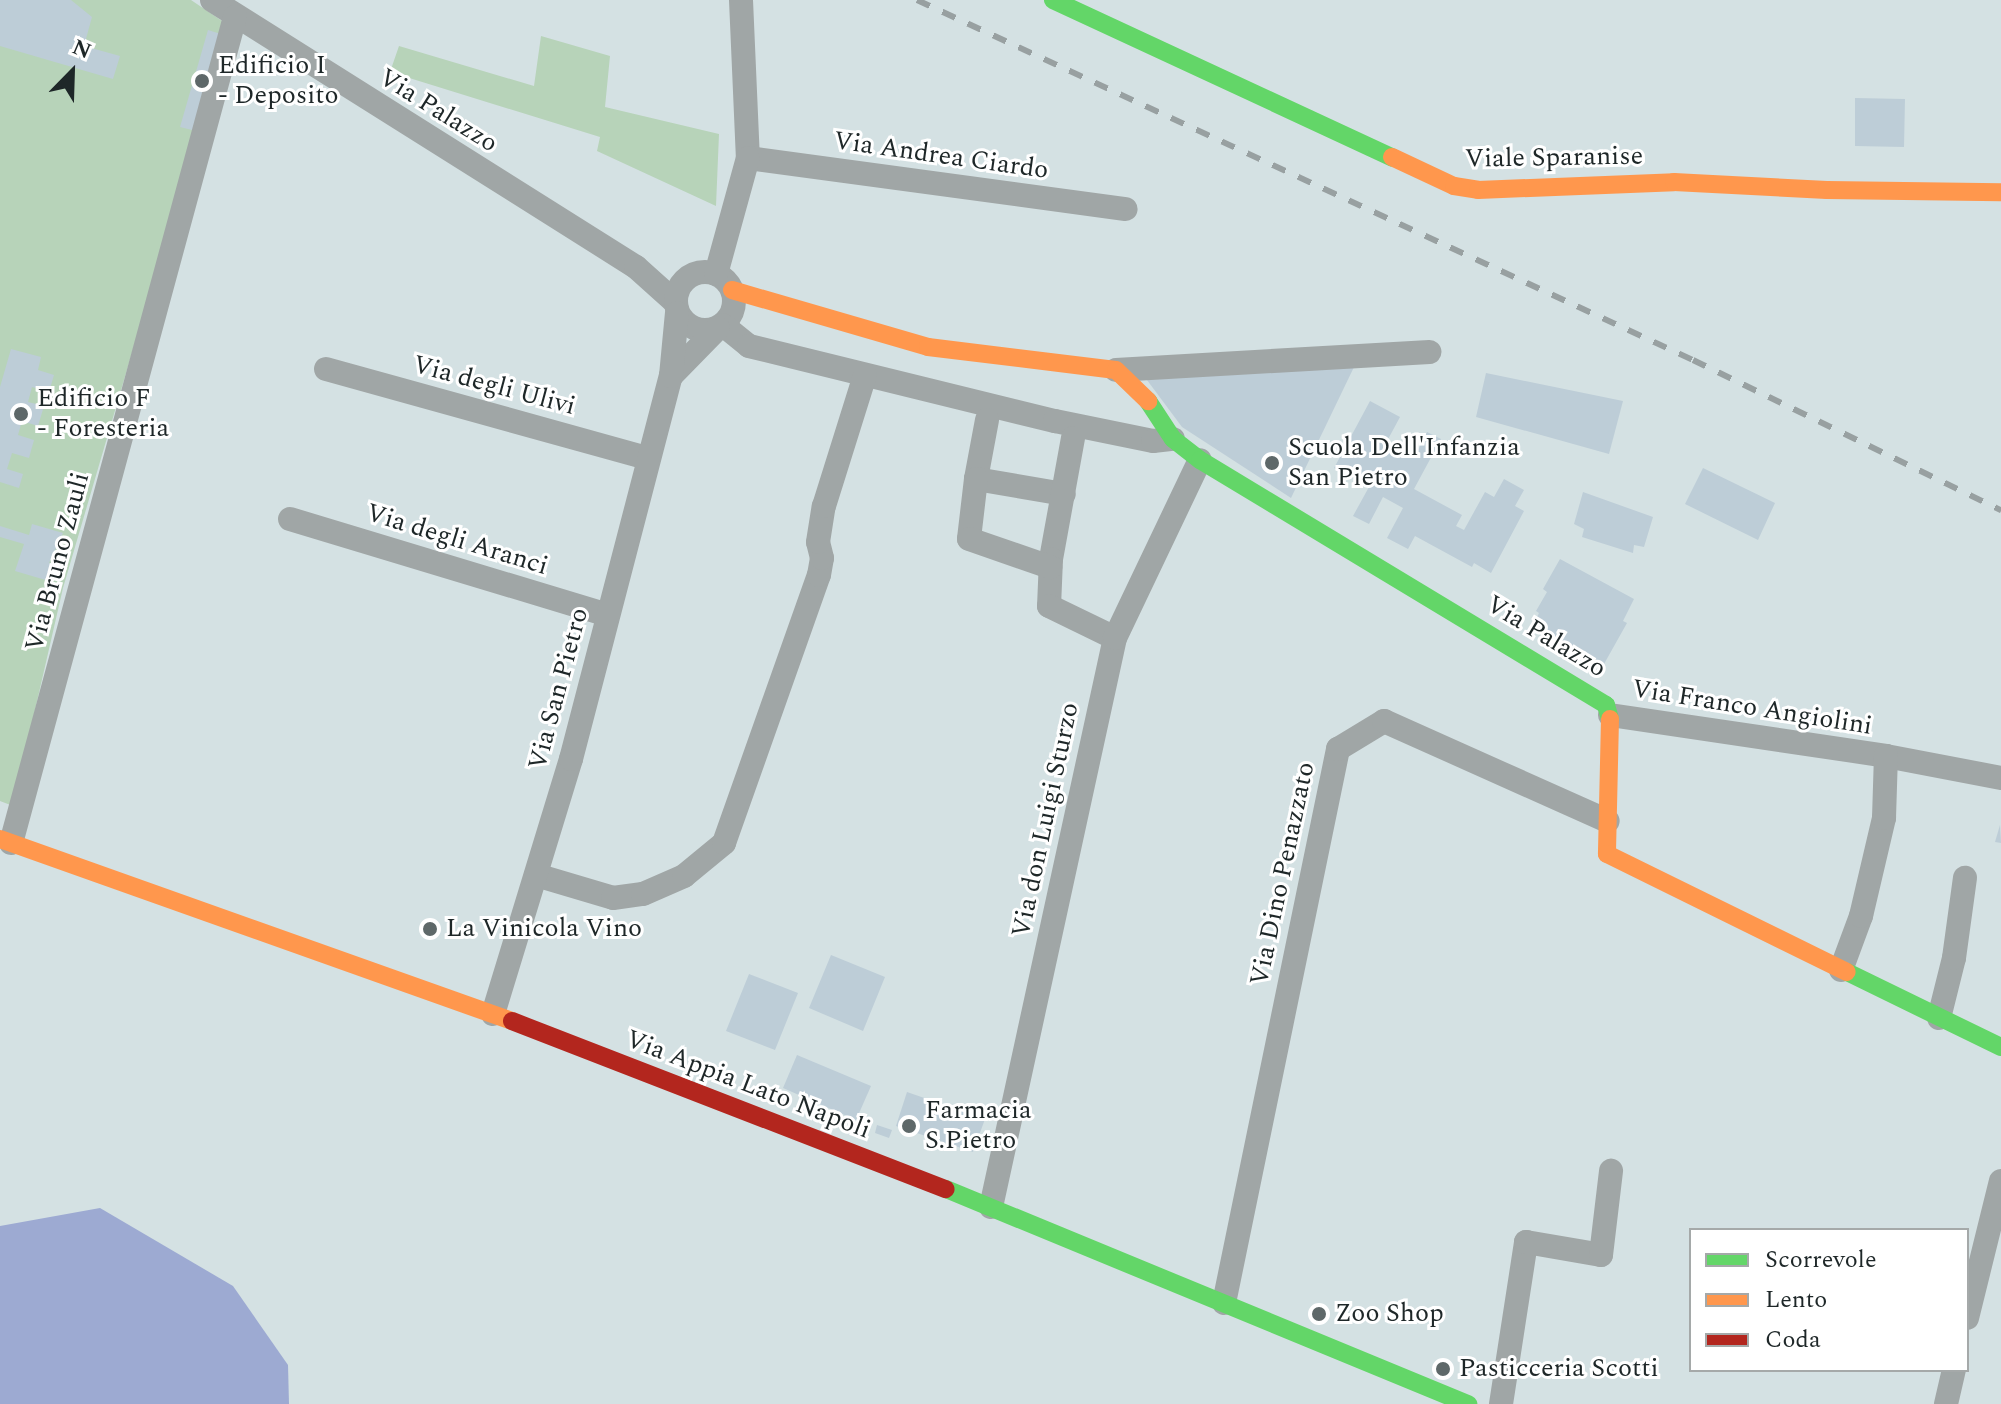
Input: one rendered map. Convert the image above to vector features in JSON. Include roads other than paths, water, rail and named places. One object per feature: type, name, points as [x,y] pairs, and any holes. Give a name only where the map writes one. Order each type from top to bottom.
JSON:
[{"type":"street","name":"Via Palazzo","points":[[212,0],[636,267],[676,307]]},
{"type":"street","points":[[716,279],[748,158],[741,0]]},
{"type":"street","name":"Viale Sparanise","points":[[1053,0],[1454,186],[1478,190],[1674,182],[1827,190],[2001,192]]},
{"type":"street","name":"Via Bruno Zauli","points":[[5,841],[235,17]]},
{"type":"street","name":"Via Andrea Ciardo","points":[[748,158],[1126,209]]},
{"type":"street","name":"Via Palazzo","points":[[636,267],[716,279]]},
{"type":"street","points":[[716,279],[735,305],[720,327]]},
{"type":"street","points":[[1124,377],[1152,405],[1173,439],[1153,441],[1055,421],[749,346],[720,327],[694,329],[676,307],[680,285],[716,279],[928,347],[1124,377],[1429,352]]},
{"type":"street","name":"Via San Pietro","points":[[493,1014],[571,759],[647,458],[671,376],[676,307]]},
{"type":"street","name":"Via San Pietro","points":[[671,376],[720,327]]},
{"type":"street","name":"Via degli Ulivi","points":[[326,369],[647,458]]},
{"type":"street","points":[[536,875],[613,898],[643,894],[684,876],[724,843],[819,575],[822,558],[818,542],[824,506],[865,375]]},
{"type":"street","points":[[1107,430],[1120,424],[1132,412],[1124,377]]},
{"type":"street","points":[[987,420],[969,539],[1050,567]]},
{"type":"street","points":[[1073,438],[1050,567],[1049,606],[1115,638]]},
{"type":"street","name":"Via Palazzo","points":[[1173,439],[1200,460],[1606,705],[1610,715],[1607,854],[2001,1047]]},
{"type":"street","name":"Via don Luigi Sturzo","points":[[991,1207],[1115,638],[1200,460]]},
{"type":"street","points":[[976,479],[1064,494]]},
{"type":"street","name":"Via degli Aranci","points":[[290,519],[608,615]]},
{"type":"street","name":"Via Franco Angiolini","points":[[1610,715],[1886,756],[2001,778]]},
{"type":"street","name":"Via Dino Penazzato","points":[[1224,1303],[1338,749],[1384,721],[1608,821]]},
{"type":"street","name":"Via Franco Angiolini","points":[[1841,970],[1861,916],[1884,818],[1886,756]]},
{"type":"street","name":"Via Appia Lato Napoli","points":[[5,841],[493,1014],[991,1207],[1468,1404]]},
{"type":"street","points":[[1939,1018],[1954,958],[1965,878]]},
{"type":"street","points":[[1501,1404],[1526,1242],[1601,1255],[1611,1171]]},
{"type":"street","points":[[1969,1310],[2001,1181]]},
{"type":"street","points":[[1946,1404],[1954,1372]]},
{"type":"water","points":[[100,1208],[233,1286],[288,1365],[289,1404],[0,1404],[0,1226]]},
{"type":"railway","points":[[917,0],[1693,360],[2001,510]]},
{"type":"place","name":"Edificio I - Deposito","points":[[202,81]]},
{"type":"place","name":"Edificio F - Foresteria","points":[[21,414]]},
{"type":"place","name":"Scuola Dell'Infanzia San Pietro","points":[[1272,463]]},
{"type":"place","name":"La Vinicola Vino","points":[[430,929]]},
{"type":"place","name":"Farmacia S.Pietro","points":[[909,1126]]},
{"type":"place","name":"Zoo Shop","points":[[1319,1314]]},
{"type":"place","name":"Pasticceria Scotti","points":[[1443,1369]]}]
